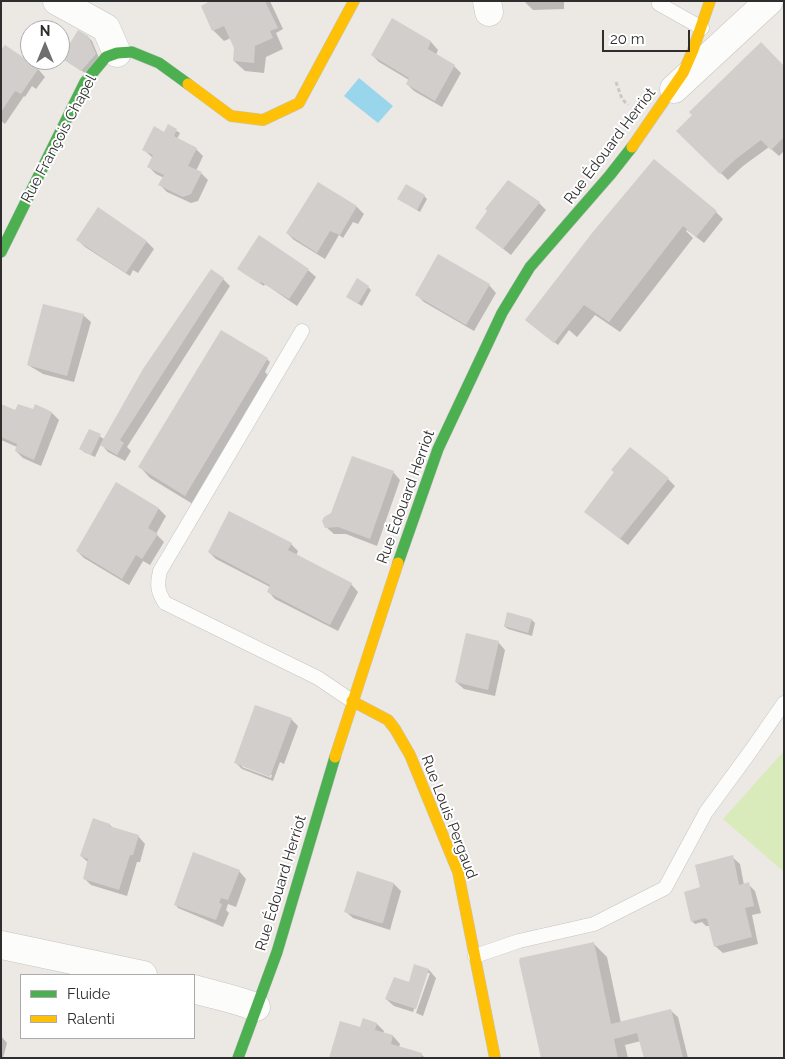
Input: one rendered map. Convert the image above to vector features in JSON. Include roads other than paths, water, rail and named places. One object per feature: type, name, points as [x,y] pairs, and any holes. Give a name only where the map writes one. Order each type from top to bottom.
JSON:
[{"type":"street","points":[[57,1],[106,28],[117,53],[132,52],[159,63],[231,116],[263,120],[299,103],[354,1]]},
{"type":"street","name":"Rue Édouard Herriot","points":[[238,1058],[282,935],[352,701],[438,448],[502,313],[530,268],[610,175],[683,73],[702,28],[710,1]]},
{"type":"street","points":[[668,95],[769,1]]},
{"type":"street","name":"Rue François Chapel","points":[[3,242],[85,82],[106,57],[117,53]]},
{"type":"street","name":"Rue Louis Pergaud","points":[[352,701],[388,720],[396,729],[410,755],[458,872],[495,1058]]},
{"type":"street","points":[[1,945],[138,974]]},
{"type":"street","points":[[195,989],[256,1007]]},
{"type":"lane","points":[[659,4],[702,28]]},
{"type":"lane","points":[[302,331],[160,571],[158,593],[164,603],[318,678],[352,701]]},
{"type":"lane","points":[[475,956],[519,941],[594,924],[665,888],[706,812],[784,703]]},
{"type":"water","points":[[359,78],[393,106],[378,123],[344,96]]}]
